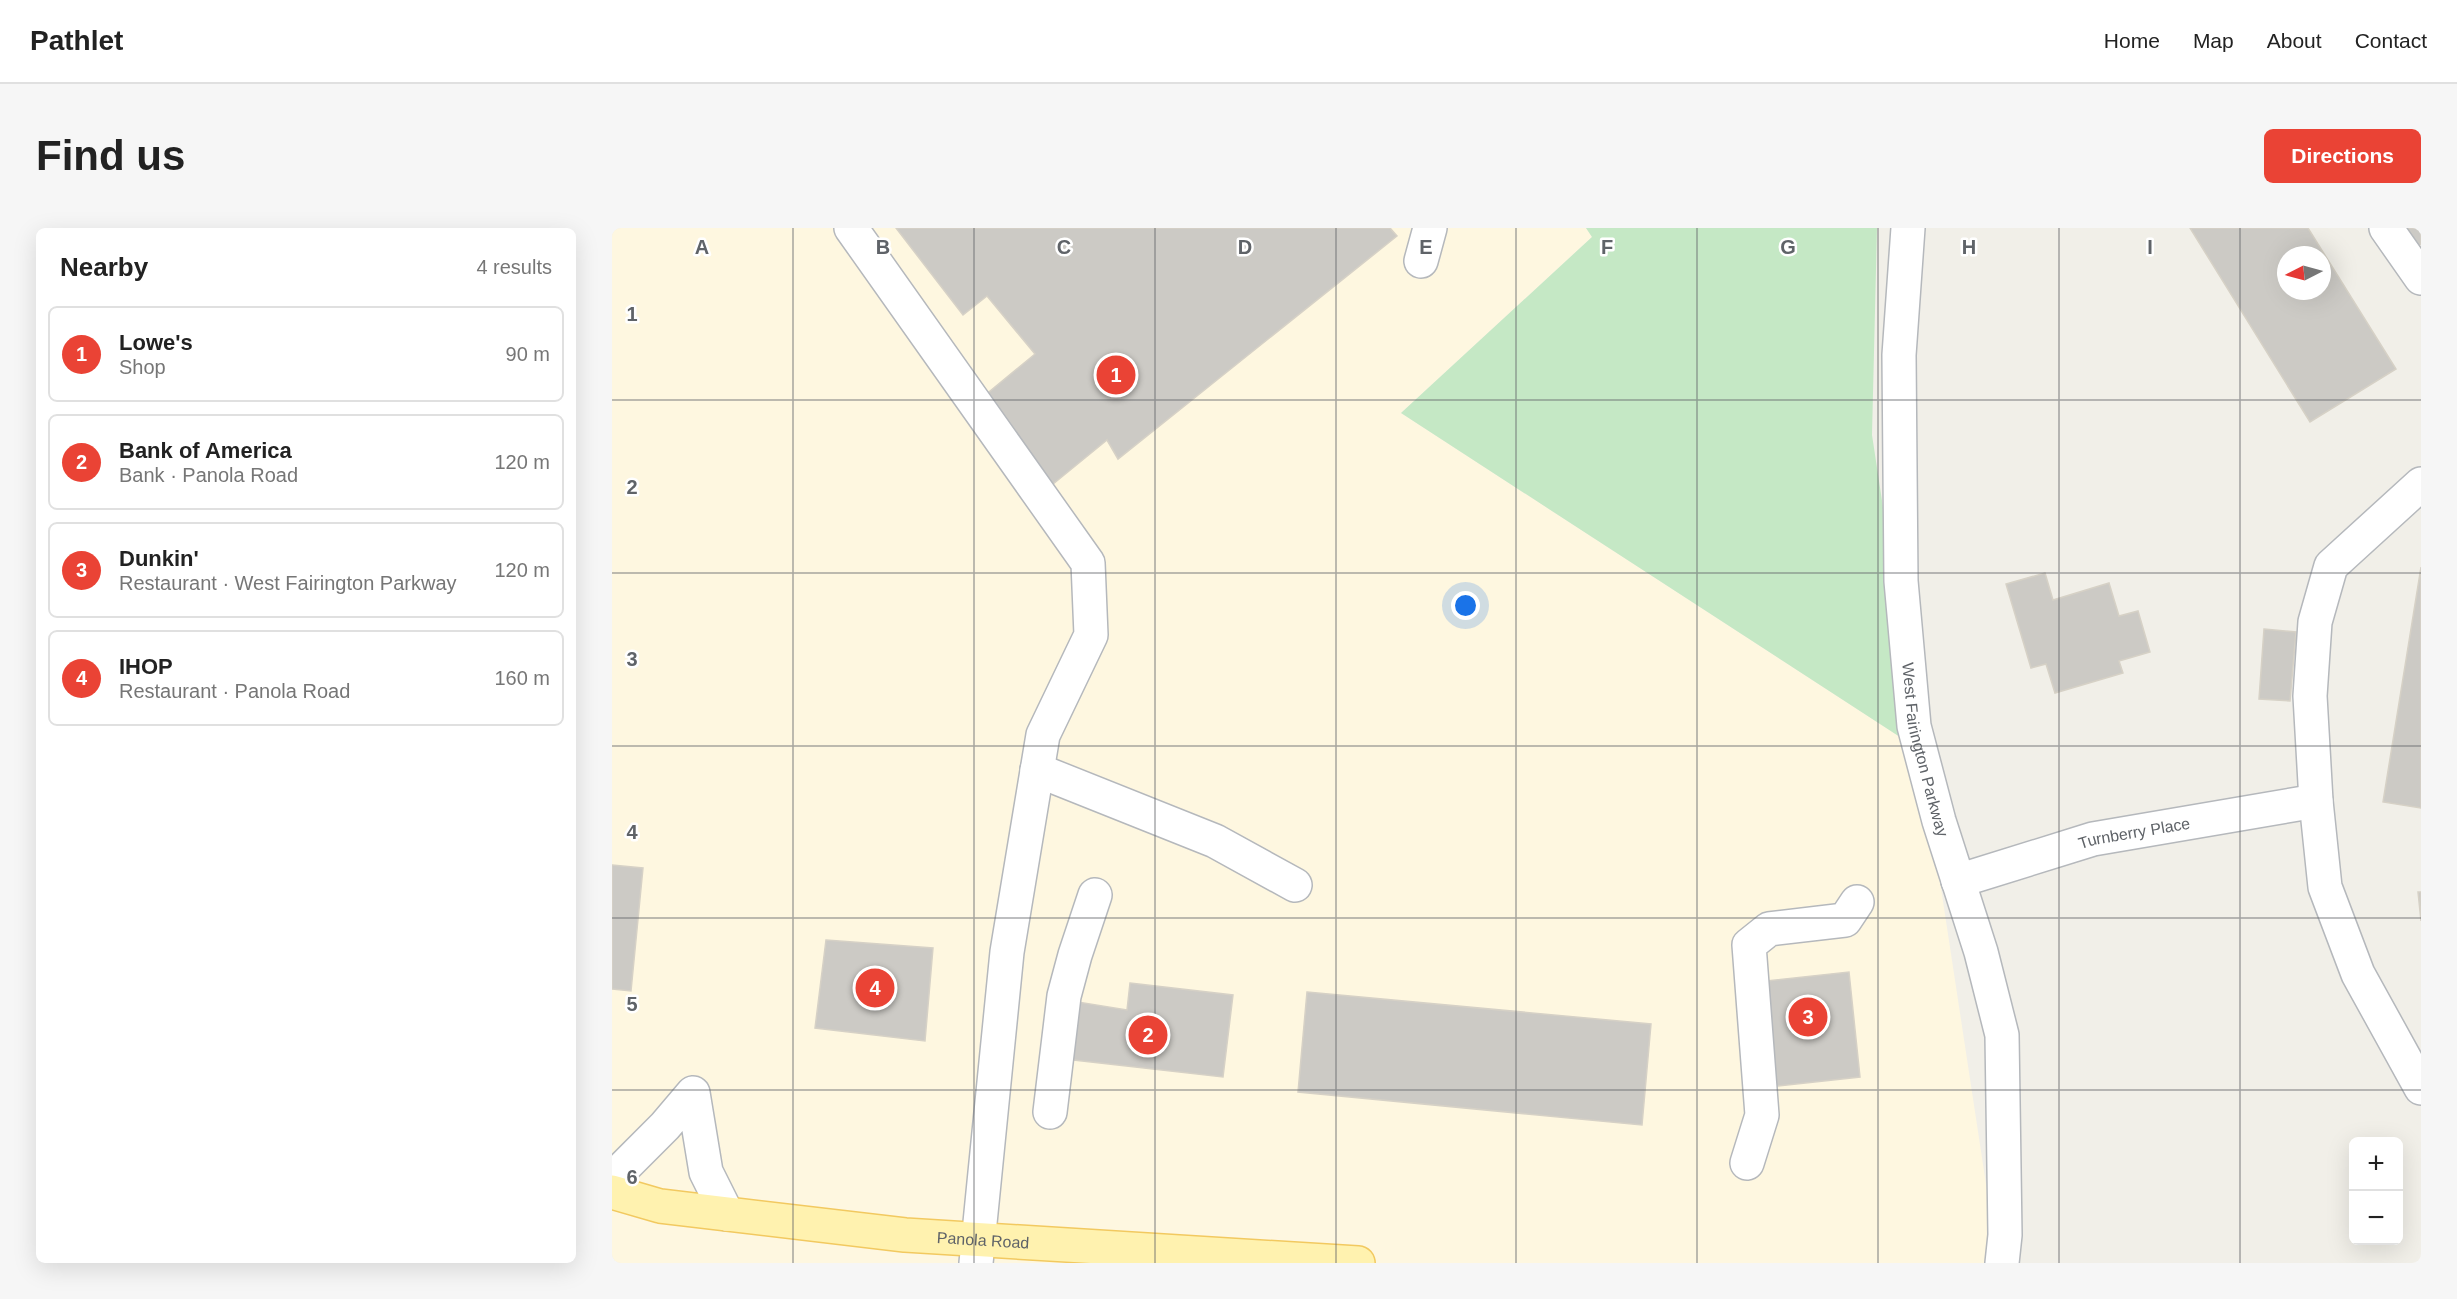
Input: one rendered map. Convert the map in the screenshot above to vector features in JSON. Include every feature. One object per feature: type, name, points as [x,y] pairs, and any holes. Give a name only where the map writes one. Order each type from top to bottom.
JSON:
[{"type":"main road","name":"Panola Road","points":[[612,1192],[660,1206],[905,1235],[977,1251],[1358,1263]]},
{"type":"street","points":[[851,228],[1088,563],[1091,635],[1043,735],[1007,952],[977,1251]]},
{"type":"street","points":[[1421,261],[1430,228]]},
{"type":"street","name":"West Fairington Parkway","points":[[1908,228],[1899,356],[1901,580],[1914,726],[1939,821],[1981,952],[2002,1035],[2005,1234],[2002,1263]]},
{"type":"street","points":[[2386,228],[2421,278]]},
{"type":"street","points":[[2421,484],[2331,566],[2315,622],[2310,696],[2316,801],[2325,887],[2358,974],[2408,1040],[2421,1088]]},
{"type":"street","points":[[1037,770],[1215,841],[1295,885]]},
{"type":"street","name":"Turnberry Place","points":[[1958,881],[2093,839],[2316,801]]},
{"type":"street","points":[[1050,1112],[1064,996],[1095,895]]},
{"type":"street","points":[[1747,1164],[1762,1115],[1749,945],[1769,929],[1845,920],[1857,902]]},
{"type":"street","points":[[612,1179],[665,1126],[693,1093],[706,1172],[727,1214]]},
{"type":"shaded area","points":[[612,228],[1586,228],[1592,237],[1401,413],[1920,750],[1998,1263],[612,1263]]},
{"type":"green space","points":[[1586,228],[1877,228],[1872,435],[1920,750],[1401,413],[1592,237]]},
{"type":"building","points":[[896,228],[1390,228],[1397,236],[1118,459],[1107,440],[1047,489],[983,397],[1035,354],[987,296],[963,315]]},
{"type":"building","points":[[2190,228],[2308,228],[2319,246],[2277,246],[2277,300],[2331,300],[2331,265],[2396,369],[2310,422]]},
{"type":"building","points":[[2407,228],[2421,228],[2421,244],[2419,245]]},
{"type":"building","points":[[2421,567],[2421,808],[2383,802]]},
{"type":"building","points":[[2045,573],[2053,600],[2109,583],[2119,616],[2138,611],[2150,652],[2119,661],[2123,673],[2055,693],[2046,664],[2031,668],[2006,584]]},
{"type":"building","points":[[2264,629],[2296,632],[2290,701],[2259,699]]},
{"type":"building","points":[[612,865],[643,868],[631,991],[612,989]]},
{"type":"building","points":[[2418,892],[2421,892],[2421,921]]},
{"type":"building","points":[[826,940],[933,948],[925,1041],[815,1028]]},
{"type":"building","points":[[1849,972],[1860,1077],[1769,1087],[1758,982]]},
{"type":"building","points":[[1130,983],[1233,995],[1223,1077],[1065,1059],[1072,1001],[1127,1010]]},
{"type":"building","points":[[1307,992],[1651,1024],[1642,1125],[1298,1092]]},
{"type":"place","name":"Lowe's","points":[[1116,375]]},
{"type":"place","name":"IHOP","points":[[875,988]]},
{"type":"place","name":"Dunkin'","points":[[1808,1017]]},
{"type":"place","name":"Bank of America","points":[[1148,1035]]}]
